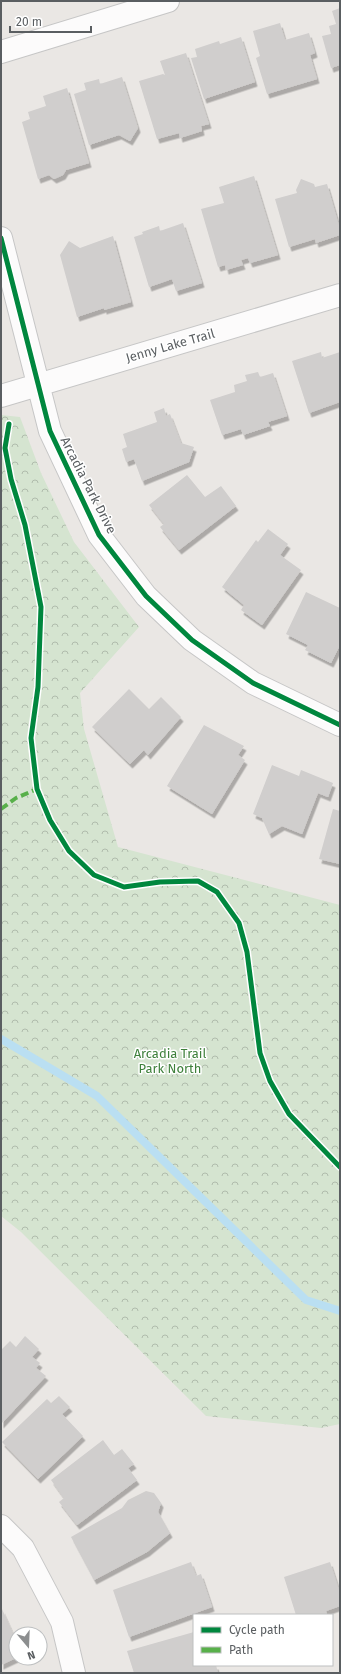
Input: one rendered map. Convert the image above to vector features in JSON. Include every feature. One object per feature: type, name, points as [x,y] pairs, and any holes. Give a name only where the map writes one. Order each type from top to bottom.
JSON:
[{"type":"street","points":[[1,52],[168,1]]},
{"type":"street","name":"Arcadia Park Drive","points":[[1,238],[50,431],[99,535],[146,596],[192,640],[253,683],[340,725]]},
{"type":"street","name":"Jenny Lake Trail","points":[[1,396],[37,384],[340,295]]},
{"type":"street","points":[[1,1526],[23,1548],[62,1622],[74,1673]]},
{"type":"green space","name":"Arcadia Trail Park North","points":[[1,415],[20,417],[41,473],[74,542],[139,627],[80,693],[84,729],[118,847],[340,905],[340,1424],[321,1428],[206,1416],[21,1232],[1,1216]]},
{"type":"building","points":[[340,8],[340,65],[331,68],[322,36],[331,34],[329,26],[336,24],[332,11]]},
{"type":"building","points":[[280,23],[285,40],[309,33],[315,53],[310,55],[317,79],[267,94],[256,58],[260,56],[253,31]]},
{"type":"building","points":[[241,37],[255,82],[204,99],[191,58],[197,57],[195,49],[219,41],[220,44]]},
{"type":"building","points":[[186,53],[209,124],[201,126],[202,131],[180,138],[179,133],[157,139],[139,81],[163,74],[165,75],[160,61]]},
{"type":"building","points":[[122,77],[138,128],[130,141],[119,135],[89,145],[74,94],[86,90],[84,83],[99,79],[100,84]]},
{"type":"building","points":[[67,88],[89,163],[66,170],[63,175],[54,179],[49,175],[38,179],[22,122],[30,119],[28,112],[46,106],[43,96]]},
{"type":"building","points":[[254,176],[278,255],[250,263],[248,258],[241,260],[243,265],[226,270],[225,265],[218,267],[201,209],[224,203],[219,187]]},
{"type":"building","points":[[301,179],[314,184],[315,187],[327,184],[340,229],[340,235],[316,243],[315,239],[289,247],[275,199],[297,193],[296,190]]},
{"type":"building","points":[[183,223],[202,283],[176,291],[172,279],[149,287],[134,237],[143,234],[142,232],[159,226],[160,231]]},
{"type":"building","points":[[113,236],[131,302],[104,310],[104,308],[77,317],[60,255],[69,241],[80,248]]},
{"type":"building","points":[[321,352],[322,358],[340,352],[340,402],[309,413],[292,361]]},
{"type":"building","points":[[258,372],[260,377],[273,373],[287,416],[268,422],[270,426],[243,435],[241,429],[222,435],[210,400],[235,392],[234,385],[247,381],[245,375]]},
{"type":"building","points":[[164,408],[166,416],[170,414],[181,443],[194,447],[189,462],[142,481],[134,459],[126,462],[122,449],[127,447],[123,434],[157,422],[154,412]]},
{"type":"building","points":[[187,475],[205,497],[221,486],[236,506],[179,550],[160,527],[164,524],[149,505]]},
{"type":"building","points":[[268,529],[288,544],[280,555],[301,570],[262,625],[241,610],[244,605],[222,587],[256,540],[258,542]]},
{"type":"building","points":[[306,592],[340,608],[340,645],[331,663],[305,650],[308,645],[286,634]]},
{"type":"building","points":[[129,689],[149,709],[161,697],[181,717],[148,755],[144,750],[130,764],[92,727]]},
{"type":"building","points":[[204,725],[244,746],[238,755],[245,760],[212,814],[167,786]]},
{"type":"building","points":[[272,765],[299,776],[301,770],[333,783],[328,797],[318,793],[302,834],[282,826],[269,834],[262,818],[253,814]]},
{"type":"building","points":[[333,809],[340,811],[340,864],[319,859]]},
{"type":"building","points":[[25,1336],[39,1349],[32,1357],[40,1363],[36,1368],[46,1376],[1,1424],[1,1350],[10,1341],[16,1347]]},
{"type":"building","points":[[59,1396],[70,1407],[62,1414],[83,1436],[38,1479],[2,1442],[47,1399],[51,1403]]},
{"type":"building","points":[[103,1440],[114,1455],[122,1449],[134,1464],[128,1468],[137,1480],[77,1525],[59,1502],[64,1498],[51,1480]]},
{"type":"building","points":[[146,1491],[154,1493],[161,1503],[158,1512],[170,1533],[147,1552],[94,1580],[71,1537],[122,1508],[128,1500]]},
{"type":"building","points":[[191,1562],[196,1576],[201,1574],[212,1607],[129,1637],[113,1590]]},
{"type":"building","points":[[330,1562],[340,1593],[340,1606],[326,1611],[327,1614],[296,1614],[284,1577]]},
{"type":"building","points":[[2,1609],[10,1626],[8,1626],[8,1662],[1,1665]]},
{"type":"building","points":[[193,1632],[193,1666],[216,1666],[218,1673],[134,1673],[127,1651]]},
{"type":"waterway","points":[[1,1039],[97,1096],[306,1300],[340,1311]]},
{"type":"marked path","points":[[1,809],[16,798],[37,789]]},
{"type":"cycle path","points":[[1,238],[50,431],[99,535],[146,596],[192,640],[253,683],[340,725]]},
{"type":"cycle path","points":[[9,424],[5,448],[11,479],[25,525],[41,607],[38,687],[31,738],[37,789],[50,820],[69,851],[94,875],[124,887],[160,882],[198,881],[217,892],[239,923],[247,952],[260,1053],[270,1081],[289,1114],[340,1167]]}]
